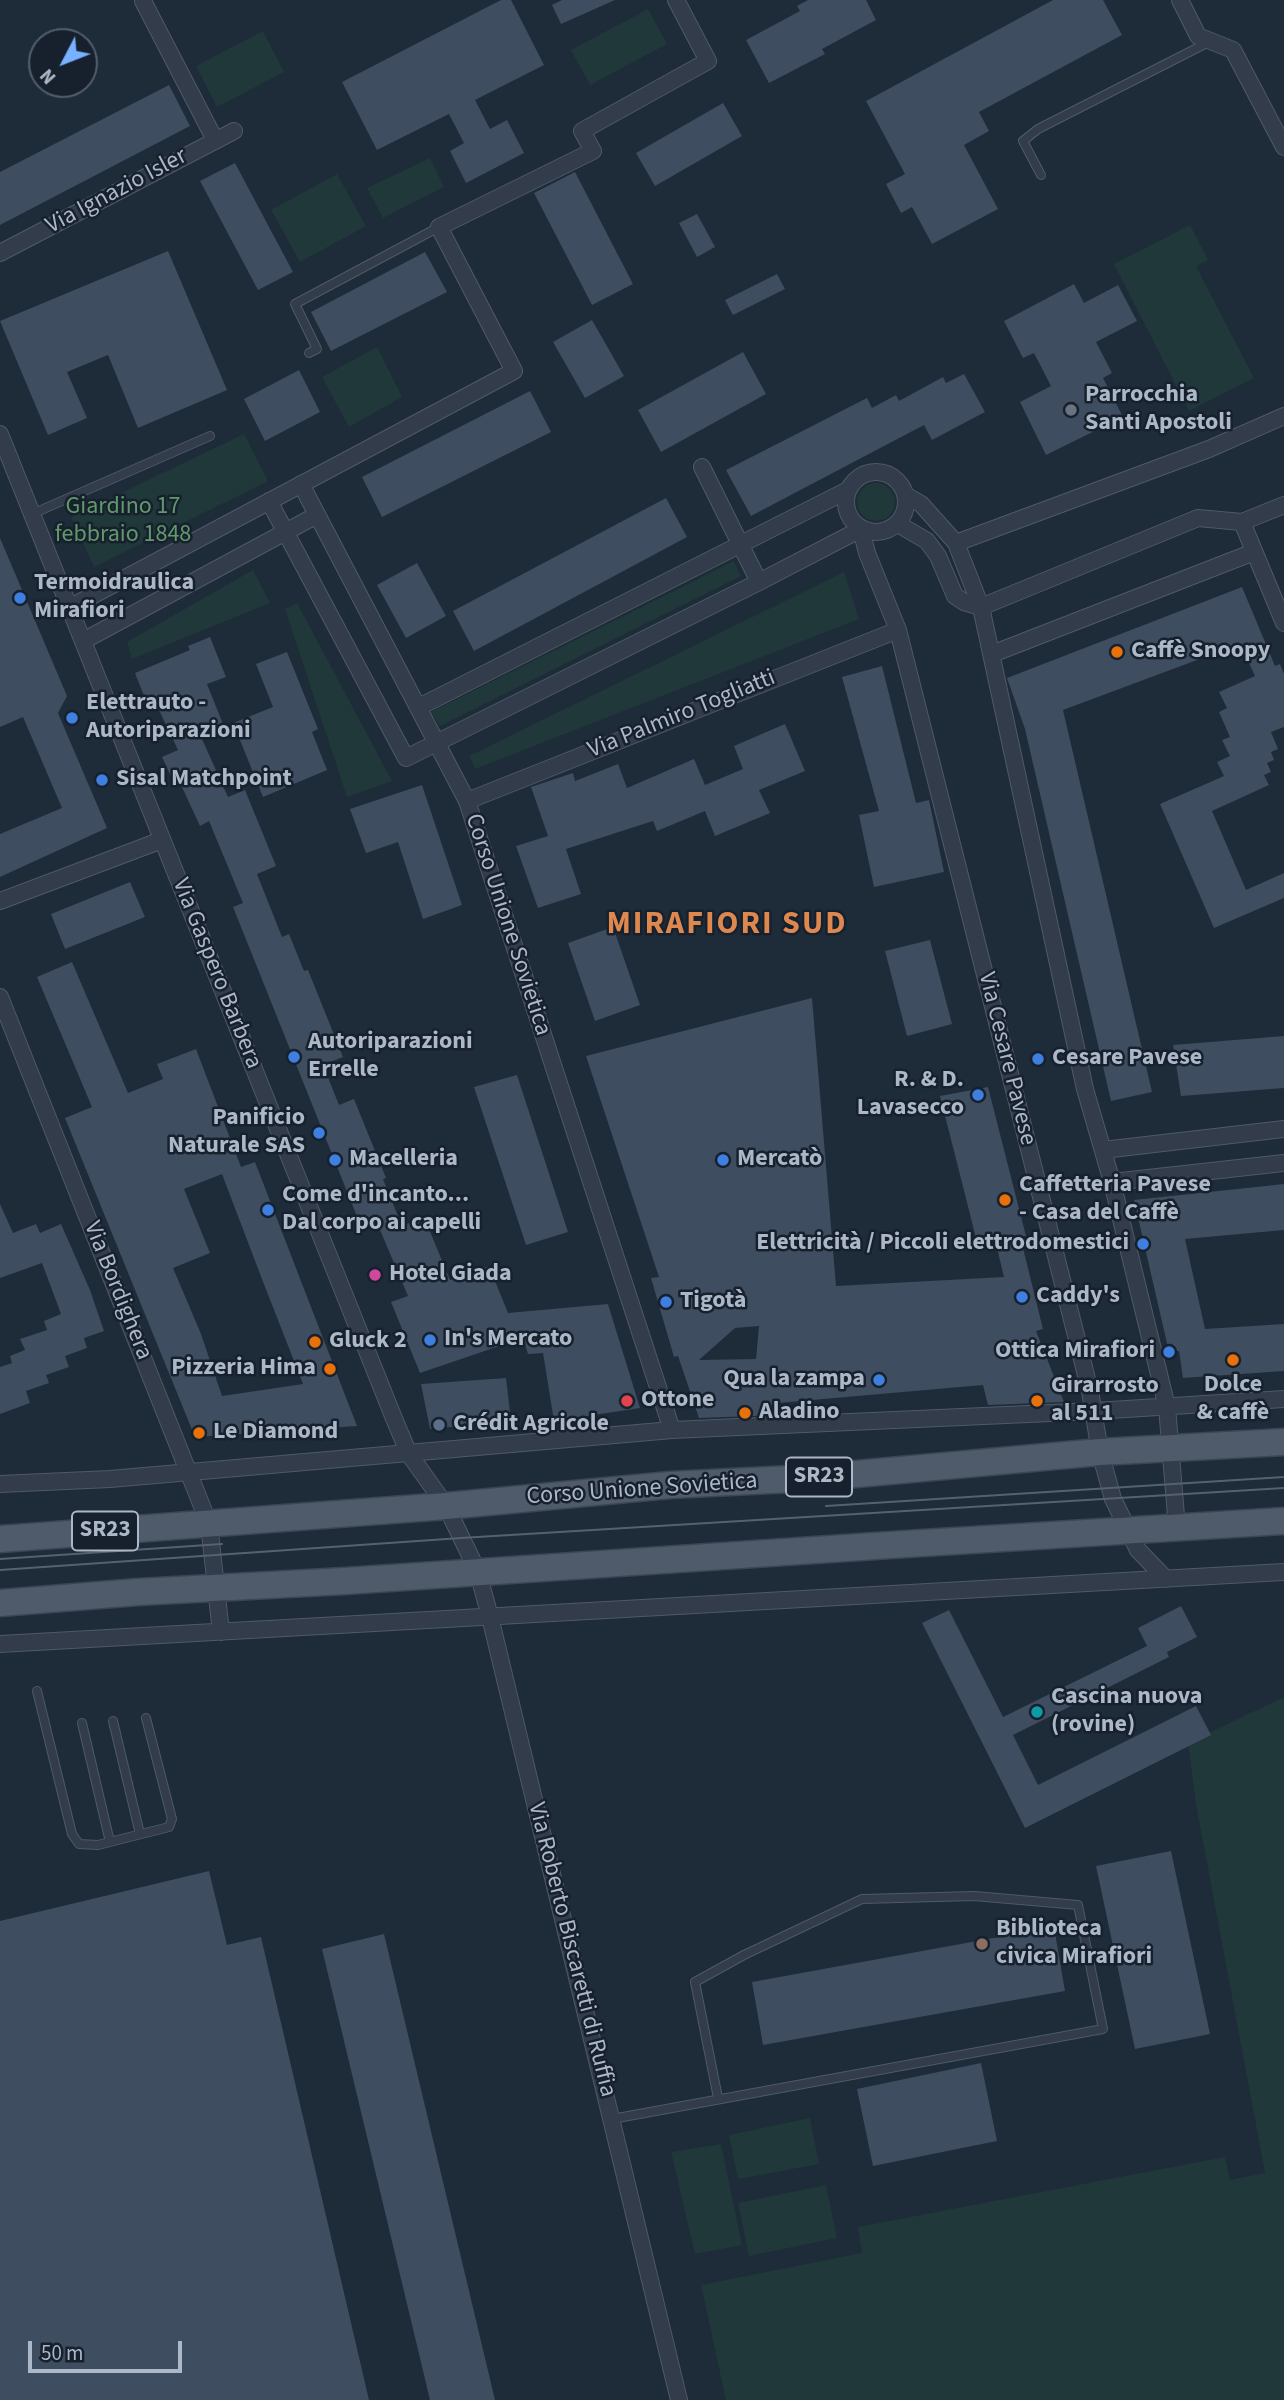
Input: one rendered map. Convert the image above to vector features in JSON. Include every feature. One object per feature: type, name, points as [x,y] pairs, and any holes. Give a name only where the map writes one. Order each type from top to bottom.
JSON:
[{"type":"main road","name":"Corso Unione Sovietica","points":[[0,1539],[446,1506],[670,1485],[812,1478],[1100,1452],[1284,1442]]},
{"type":"main road","points":[[0,1603],[217,1587],[1284,1521]]},
{"type":"street","points":[[69,608],[513,371],[439,227],[593,151],[582,131],[708,61],[676,0]]},
{"type":"street","points":[[1180,0],[1198,36],[1233,50],[1284,146]]},
{"type":"street","points":[[143,1],[215,140]]},
{"type":"street","name":"Via Ignazio Isler","points":[[0,253],[234,131]]},
{"type":"street","points":[[956,543],[1209,449],[1284,416]]},
{"type":"street","name":"Via Gaspero Barbera","points":[[0,434],[410,1454],[446,1506]]},
{"type":"street","points":[[702,467],[759,582]]},
{"type":"street","points":[[882,472],[896,478],[906,496],[906,511],[898,524],[877,533],[861,529],[849,517],[845,504],[848,490],[863,474],[882,472]]},
{"type":"street","points":[[301,484],[438,744]]},
{"type":"street","points":[[419,707],[848,490]]},
{"type":"street","points":[[906,496],[921,504],[956,543],[981,607],[1085,1089],[1112,1182],[1167,1407],[1177,1528]]},
{"type":"street","points":[[269,501],[407,758],[861,529]]},
{"type":"street","points":[[898,524],[928,541],[938,556],[955,596],[981,607],[1198,518],[1242,522],[1284,505]]},
{"type":"street","points":[[83,640],[317,515]]},
{"type":"street","points":[[1242,522],[1284,623]]},
{"type":"street","name":"Via Cesare Pavese","points":[[861,529],[867,552],[898,629],[1094,1411],[1100,1452],[1113,1499],[1139,1550],[1166,1580]]},
{"type":"street","points":[[992,654],[1254,552]]},
{"type":"street","name":"Via Palmiro Togliatti","points":[[467,801],[898,629]]},
{"type":"street","name":"Corso Unione Sovietica","points":[[438,744],[467,801],[672,1430]]},
{"type":"street","points":[[0,901],[162,840]]},
{"type":"street","name":"Via Bordighera","points":[[0,997],[209,1524],[221,1632]]},
{"type":"street","points":[[1103,1150],[1284,1129]]},
{"type":"street","points":[[1112,1182],[1284,1163]]},
{"type":"street","points":[[0,1483],[110,1479],[672,1430],[1094,1411],[1284,1399]]},
{"type":"street","name":"Via Roberto Biscaretti di Ruffia","points":[[446,1506],[478,1572],[490,1617],[679,2400]]},
{"type":"street","points":[[0,1644],[1284,1572]]},
{"type":"lane","points":[[1041,175],[1023,141],[1038,129],[1203,45]]},
{"type":"lane","points":[[309,353],[317,349],[295,304],[439,227]]},
{"type":"lane","points":[[32,514],[210,436]]},
{"type":"lane","points":[[37,1691],[72,1834],[79,1844],[86,1846],[169,1827],[172,1819],[146,1718]]},
{"type":"lane","points":[[113,1721],[140,1834]]},
{"type":"lane","points":[[82,1723],[110,1842]]},
{"type":"lane","points":[[612,2119],[1103,2029],[1078,1905],[974,1896],[862,1899],[744,1955],[695,1982],[718,2098]]},
{"type":"green space","points":[[648,9],[667,44],[590,85],[571,50]]},
{"type":"green space","points":[[263,31],[284,72],[217,107],[196,66]]},
{"type":"green space","points":[[430,158],[444,187],[383,218],[367,188]]},
{"type":"green space","points":[[337,174],[366,226],[300,262],[271,210]]},
{"type":"green space","points":[[1190,225],[1208,260],[1196,266],[1254,378],[1189,411],[1114,264]]},
{"type":"green space","points":[[377,347],[402,397],[349,427],[322,377]]},
{"type":"green space","name":"Giardino 17 febbraio 1848","points":[[244,434],[268,481],[94,567],[71,517]]},
{"type":"green space","points":[[876,483],[889,489],[895,502],[889,515],[876,521],[863,515],[857,502],[863,489]]},
{"type":"green space","points":[[734,561],[741,576],[440,726],[431,712]]},
{"type":"green space","points":[[253,570],[270,603],[132,659],[127,642]]},
{"type":"green space","points":[[844,572],[859,619],[475,769],[469,756]]},
{"type":"green space","points":[[297,603],[392,781],[347,797],[285,609]]},
{"type":"green space","points":[[1284,1697],[1284,2400],[726,2400],[701,2285],[862,2253],[858,2227],[1225,2157],[1230,2180],[1265,2173],[1196,1804],[1188,1743]]},
{"type":"green space","points":[[810,2118],[819,2164],[738,2179],[729,2135]]},
{"type":"green space","points":[[721,2144],[742,2245],[695,2254],[671,2152]]},
{"type":"green space","points":[[826,2185],[837,2238],[749,2256],[738,2203]]},
{"type":"building","points":[[501,0],[511,0],[544,65],[475,100],[490,129],[507,120],[524,153],[466,183],[450,151],[464,143],[449,114],[377,150],[342,82]]},
{"type":"building","points":[[562,0],[615,0],[561,24],[552,5]]},
{"type":"building","points":[[808,0],[866,0],[876,20],[822,49],[825,54],[769,83],[746,40],[800,11],[797,6]]},
{"type":"building","points":[[1053,0],[1103,0],[1122,35],[979,112],[989,131],[964,145],[998,209],[932,244],[912,207],[901,213],[886,184],[905,174],[866,101]]},
{"type":"building","points":[[169,85],[190,126],[0,225],[0,172]]},
{"type":"building","points":[[723,103],[742,136],[655,186],[636,153]]},
{"type":"building","points":[[235,163],[293,272],[258,290],[200,181]]},
{"type":"building","points":[[575,172],[633,284],[592,305],[534,193]]},
{"type":"building","points":[[697,214],[715,247],[697,257],[679,223]]},
{"type":"building","points":[[168,251],[227,390],[138,428],[108,355],[67,372],[87,418],[48,435],[0,321]]},
{"type":"building","points":[[425,252],[447,292],[331,351],[311,312]]},
{"type":"building","points":[[777,274],[785,289],[733,315],[725,300]]},
{"type":"building","points":[[1074,284],[1084,303],[1118,285],[1137,321],[1096,342],[1112,373],[1103,378],[1123,417],[1046,455],[1020,402],[1051,386],[1034,353],[1023,358],[1004,321]]},
{"type":"building","points":[[592,320],[624,376],[585,398],[553,342]]},
{"type":"building","points":[[743,352],[766,394],[661,452],[638,410]]},
{"type":"building","points":[[299,370],[320,412],[265,441],[244,399]]},
{"type":"building","points":[[964,374],[985,412],[932,440],[924,425],[751,516],[726,470],[867,398],[872,408],[896,395],[899,401],[943,377],[946,383]]},
{"type":"building","points":[[530,391],[551,432],[382,517],[362,477]]},
{"type":"building","points":[[666,498],[687,537],[474,651],[453,611]]},
{"type":"building","points":[[0,538],[67,696],[58,713],[107,828],[0,877],[0,834],[62,808],[23,717],[0,727]]},
{"type":"building","points":[[417,563],[446,616],[406,638],[377,585]]},
{"type":"building","points":[[1242,587],[1275,666],[1280,664],[1284,674],[1284,727],[1271,732],[1278,749],[1271,752],[1274,760],[1267,763],[1271,772],[1264,775],[1269,785],[1212,811],[1246,890],[1284,873],[1284,898],[1214,928],[1160,804],[1224,776],[1217,762],[1230,756],[1222,740],[1230,737],[1219,712],[1227,708],[1219,692],[1255,676],[1240,644],[1063,710],[1152,1092],[1111,1101],[1025,729],[1007,678]]},
{"type":"building","points":[[210,637],[226,677],[207,684],[225,729],[202,739],[228,797],[245,790],[276,866],[257,874],[282,937],[289,934],[304,971],[308,970],[343,1057],[323,1065],[339,1105],[354,1099],[402,1226],[424,1217],[450,1280],[489,1266],[508,1313],[608,1304],[640,1408],[554,1421],[543,1353],[528,1354],[523,1338],[420,1373],[391,1302],[408,1296],[375,1218],[360,1224],[233,907],[243,903],[209,821],[200,826],[181,785],[176,787],[162,757],[178,750],[158,708],[150,711],[135,673],[190,650],[188,646]]},
{"type":"building","points":[[287,652],[318,729],[312,732],[327,770],[263,797],[233,723],[273,707],[256,664]]},
{"type":"building","points":[[882,666],[916,803],[929,800],[944,872],[874,887],[859,815],[879,811],[842,677]]},
{"type":"building","points":[[785,724],[805,771],[759,790],[770,813],[715,836],[705,811],[657,831],[653,821],[566,849],[581,894],[538,908],[516,846],[548,836],[531,787],[573,773],[575,781],[618,764],[627,788],[694,759],[705,785],[743,769],[734,746]]},
{"type":"building","points":[[422,785],[462,905],[423,919],[398,842],[366,853],[350,809]]},
{"type":"building","points":[[130,882],[145,917],[65,949],[51,914]]},
{"type":"building","points":[[613,927],[640,1005],[595,1021],[568,943]]},
{"type":"building","points":[[930,940],[952,1024],[907,1036],[885,951]]},
{"type":"building","points":[[72,962],[128,1093],[163,1079],[157,1064],[196,1049],[241,1167],[255,1162],[357,1426],[195,1437],[65,1118],[92,1107],[37,977]],"holes":[[[222,1174],[303,1384],[222,1396],[201,1334],[173,1268],[210,1253],[184,1189]]]},
{"type":"building","points":[[812,998],[836,1286],[1004,1277],[995,1240],[977,1242],[940,1096],[988,1087],[1026,1236],[1020,1236],[1043,1329],[1036,1331],[1064,1402],[988,1405],[983,1385],[778,1403],[780,1415],[699,1418],[678,1356],[674,1357],[651,1278],[659,1277],[586,1056]],"holes":[[[759,1326],[756,1359],[699,1360],[735,1328]]]},
{"type":"building","points":[[1284,1036],[1284,1088],[1181,1096],[1173,1045]]},
{"type":"building","points":[[517,1075],[568,1232],[526,1245],[474,1087]]},
{"type":"building","points":[[1284,1184],[1284,1230],[1185,1239],[1205,1329],[1284,1324],[1284,1371],[1183,1378],[1179,1351],[1169,1352],[1134,1200]]},
{"type":"building","points":[[0,1204],[13,1233],[36,1224],[40,1233],[61,1224],[90,1290],[104,1331],[84,1338],[87,1348],[65,1356],[69,1367],[46,1375],[49,1383],[26,1391],[30,1403],[0,1414],[0,1367],[12,1363],[10,1356],[25,1350],[20,1339],[47,1330],[44,1321],[61,1314],[42,1263],[0,1278]]},
{"type":"building","points":[[506,1378],[511,1421],[430,1429],[421,1384]]},
{"type":"building","name":"Cascina nuova (rovine)","points":[[1181,1606],[1197,1637],[1167,1652],[1169,1657],[1013,1735],[1038,1785],[1196,1706],[1211,1735],[1025,1828],[922,1623],[949,1610],[1003,1717],[1147,1646],[1138,1628]]},
{"type":"building","points":[[1171,1851],[1210,2034],[1135,2049],[1096,1866]]},
{"type":"building","points":[[209,1871],[227,1945],[261,1937],[369,2400],[0,2400],[0,1921]]},
{"type":"building","points":[[1054,1927],[1065,1991],[763,2045],[752,1982]]},
{"type":"building","points":[[384,1934],[495,2400],[430,2400],[322,1949]]},
{"type":"building","points":[[981,2063],[997,2141],[873,2166],[857,2089]]},
{"type":"tram line","points":[[826,1506],[1284,1477]]},
{"type":"tram line","points":[[0,1570],[461,1538],[1284,1488]]},
{"type":"tram line","points":[[0,1559],[222,1544]]},
{"type":"place","name":"Parrocchia Santi Apostoli","points":[[1071,410]]},
{"type":"place","name":"Termoidraulica Mirafiori","points":[[20,598]]},
{"type":"place","name":"Caffè Snoopy","points":[[1117,652]]},
{"type":"place","name":"Elettrauto - Autoriparazioni","points":[[72,718]]},
{"type":"place","name":"Sisal Matchpoint","points":[[102,780]]},
{"type":"place","name":"Autoriparazioni Errelle","points":[[294,1057]]},
{"type":"place","name":"Cesare Pavese","points":[[1038,1059]]},
{"type":"place","name":"R. & D. Lavasecco","points":[[978,1095]]},
{"type":"place","name":"Panificio Naturale SAS","points":[[319,1133]]},
{"type":"place","name":"Macelleria","points":[[335,1160]]},
{"type":"place","name":"Mercatò","points":[[723,1160]]},
{"type":"place","name":"Caffetteria Pavese - Casa del Caffè","points":[[1005,1200]]},
{"type":"place","name":"Come d'incanto... Dal corpo ai capelli","points":[[268,1210]]},
{"type":"place","name":"Elettricità / Piccoli elettrodomestici","points":[[1143,1244]]},
{"type":"place","name":"Hotel Giada","points":[[375,1275]]},
{"type":"place","name":"Caddy's","points":[[1022,1297]]},
{"type":"place","name":"Tigotà","points":[[666,1302]]},
{"type":"place","name":"In's Mercato","points":[[430,1340]]},
{"type":"place","name":"Gluck 2","points":[[315,1342]]},
{"type":"place","name":"Ottica Mirafiori","points":[[1169,1352]]},
{"type":"place","name":"Dolce & caffè","points":[[1233,1360]]},
{"type":"place","name":"Pizzeria Hima","points":[[330,1369]]},
{"type":"place","name":"Qua la zampa","points":[[879,1380]]},
{"type":"place","name":"Ottone","points":[[627,1401]]},
{"type":"place","name":"Girarrosto al 511","points":[[1037,1401]]},
{"type":"place","name":"Aladino","points":[[745,1413]]},
{"type":"place","name":"Crédit Agricole","points":[[439,1425]]},
{"type":"place","name":"Le Diamond","points":[[199,1433]]},
{"type":"place","name":"Cascina nuova (rovine)","points":[[1037,1712]]},
{"type":"place","name":"Biblioteca civica Mirafiori","points":[[982,1944]]},
{"type":"district","name":"MIRAFIORI SUD","points":[[727,926]]}]
